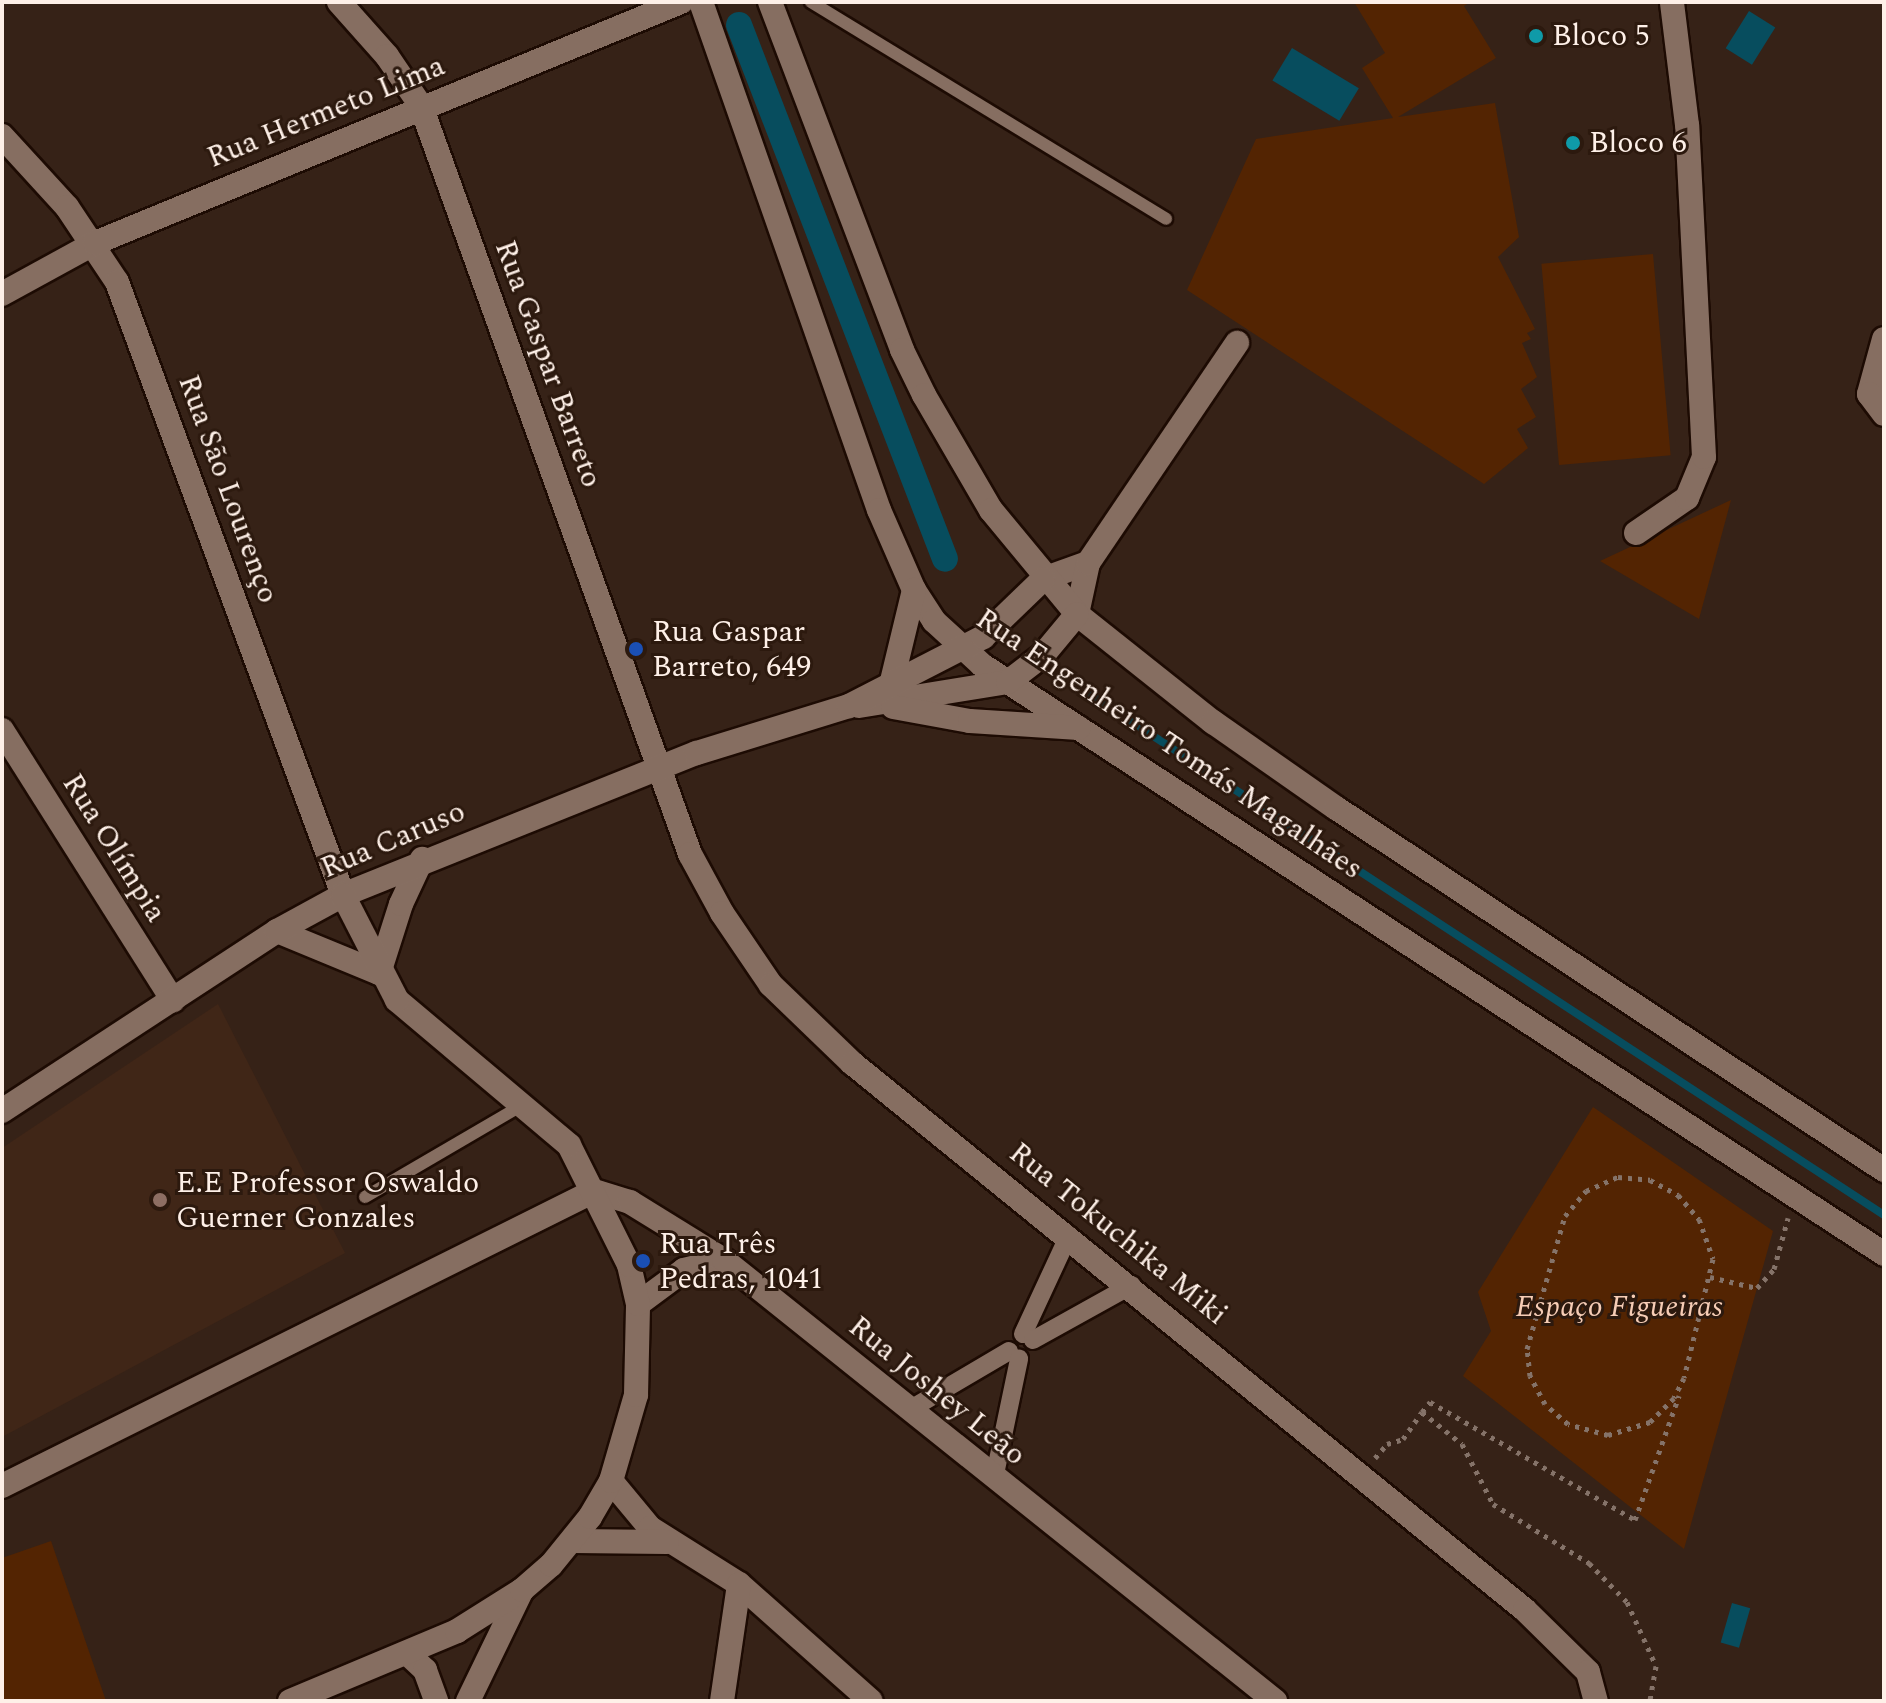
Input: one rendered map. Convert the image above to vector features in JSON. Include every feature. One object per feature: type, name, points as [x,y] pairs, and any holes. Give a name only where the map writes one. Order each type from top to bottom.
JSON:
[{"type":"street","name":"Rua Gaspar Barreto","points":[[339,2],[402,75],[421,106],[658,768]]},
{"type":"street","name":"Rua Hermeto Lima","points":[[2,294],[95,243],[421,106],[681,2]]},
{"type":"street","name":"Rua Engenheiro Tomás Magalhães","points":[[701,2],[879,510],[914,590],[962,650],[1014,677],[1081,728],[1884,1254]]},
{"type":"street","name":"Rua Engenheiro Tomás Magalhães","points":[[770,2],[902,350],[950,445],[1037,586],[1072,620],[1336,808],[1884,1170]]},
{"type":"street","points":[[1636,533],[1687,498],[1704,457],[1687,125],[1672,2]]},
{"type":"street","name":"Rua São Lourenço","points":[[2,136],[95,243],[117,282],[343,895]]},
{"type":"street","points":[[1884,339],[1869,394],[1884,414]]},
{"type":"street","points":[[1014,677],[1072,620],[1088,563],[1237,343]]},
{"type":"street","points":[[1037,586],[1088,563]]},
{"type":"street","name":"Rua Caruso","points":[[887,695],[983,637],[1037,586]]},
{"type":"street","points":[[914,590],[887,695],[959,720],[1081,728]]},
{"type":"street","name":"Rua Caruso","points":[[2,1111],[277,931],[343,895],[422,859],[658,768],[849,706],[887,695],[1014,677]]},
{"type":"street","name":"Rua Olímpia","points":[[2,730],[173,1000]]},
{"type":"street","name":"Rua Tokuchika Miki","points":[[658,768],[690,854],[771,985],[852,1063],[1132,1285],[1569,1649],[1588,1672],[1596,1701]]},
{"type":"street","points":[[379,973],[401,904],[422,859]]},
{"type":"street","points":[[290,1701],[409,1655],[522,1590],[573,1541],[611,1481],[636,1395],[638,1304],[619,1239],[569,1145],[397,1000],[379,973],[343,895]]},
{"type":"street","points":[[277,931],[379,973]]},
{"type":"street","points":[[2,1486],[594,1191]]},
{"type":"street","name":"Rua Joshey Leão","points":[[594,1191],[630,1202],[724,1260],[1275,1701]]},
{"type":"street","points":[[1028,1337],[1069,1235]]},
{"type":"street","points":[[638,1304],[684,1270],[724,1260]]},
{"type":"street","points":[[994,1479],[1014,1355],[1011,1338],[1028,1337],[1132,1285]]},
{"type":"street","points":[[909,1410],[1014,1355]]},
{"type":"street","points":[[611,1481],[667,1542],[739,1584],[871,1701]]},
{"type":"street","points":[[573,1541],[667,1542]]},
{"type":"street","points":[[722,1701],[739,1584]]},
{"type":"street","points":[[468,1701],[522,1590]]},
{"type":"street","points":[[409,1655],[430,1679],[436,1701]]},
{"type":"lane","points":[[811,2],[1166,219]]},
{"type":"lane","points":[[365,1197],[524,1104]]},
{"type":"path","points":[[1362,1475],[1387,1444],[1403,1439],[1430,1402],[1635,1520],[1642,1515],[1684,1378],[1710,1277],[1711,1246],[1699,1219],[1678,1195],[1635,1177],[1601,1183],[1586,1191],[1565,1216],[1527,1349],[1530,1376],[1545,1404],[1568,1424],[1594,1434],[1622,1433],[1650,1422],[1668,1408],[1684,1378]]},
{"type":"path","points":[[1710,1277],[1757,1288],[1774,1269],[1794,1195]]},
{"type":"path","points":[[1422,1412],[1473,1457],[1483,1493],[1493,1504],[1589,1563],[1627,1602],[1656,1666],[1650,1701]]},
{"type":"shaded area","name":"E.E Professor Oswaldo Guerner Gonzales","points":[[218,1004],[345,1253],[2,1437],[2,1148]]},
{"type":"green space","points":[[1354,2],[1470,2],[1464,6],[1496,58],[1398,117],[1495,103],[1519,237],[1498,257],[1535,329],[1527,333],[1531,339],[1522,343],[1537,377],[1521,389],[1536,417],[1517,429],[1528,448],[1484,484],[1187,290],[1256,139],[1393,118],[1362,68],[1385,53]]},
{"type":"green space","points":[[1653,254],[1671,455],[1559,465],[1541,264]]},
{"type":"green space","points":[[1731,500],[1699,619],[1600,561]]},
{"type":"green space","name":"Espaço Figueiras","points":[[1593,1107],[1773,1231],[1684,1549],[1463,1376],[1491,1331],[1478,1292]]},
{"type":"green space","points":[[51,1541],[106,1701],[2,1701],[2,1558]]},
{"type":"water","points":[[1749,11],[1775,27],[1752,65],[1726,48]]},
{"type":"water","points":[[1292,48],[1359,88],[1339,121],[1272,81]]},
{"type":"water","points":[[1732,1603],[1750,1608],[1739,1648],[1721,1642]]},
{"type":"waterway","points":[[739,25],[945,559]]},
{"type":"waterway","points":[[1083,690],[1884,1215]]},
{"type":"place","name":"Bloco 5","points":[[1536,36]]},
{"type":"place","name":"Bloco 6","points":[[1573,143]]},
{"type":"place","name":"Rua Gaspar Barreto, 649","points":[[636,649]]},
{"type":"place","name":"E.E Professor Oswaldo Guerner Gonzales","points":[[160,1200]]},
{"type":"place","name":"Rua Três Pedras, 1041","points":[[643,1261]]}]
